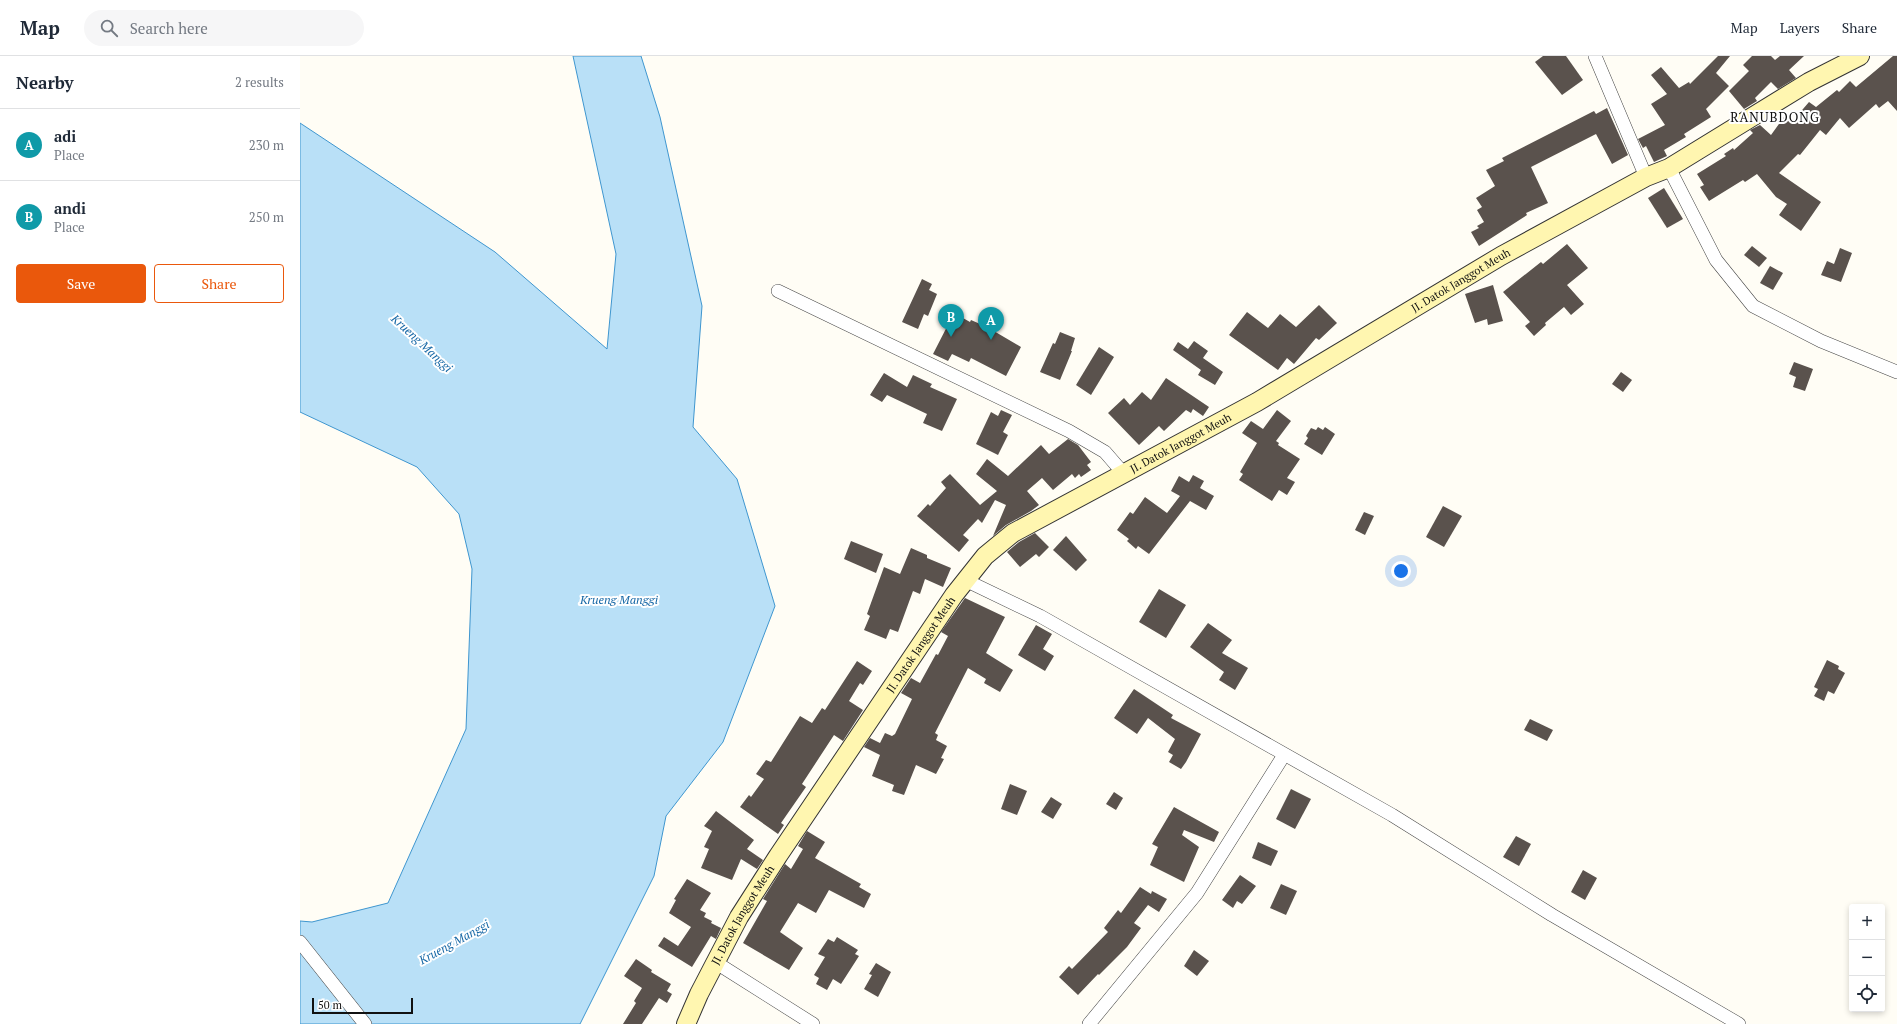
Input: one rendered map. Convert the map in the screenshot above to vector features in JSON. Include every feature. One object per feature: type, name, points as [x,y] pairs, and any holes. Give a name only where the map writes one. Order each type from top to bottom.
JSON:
[{"type":"street","points":[[1595,56],[1646,177]]},
{"type":"street","name":"JI. Datok Janggot Meuh","points":[[686,1024],[715,962],[739,916],[965,580],[985,556],[1013,534],[1256,402],[1501,256],[1646,177],[1669,168],[1809,82],[1860,56]]},
{"type":"street","points":[[1669,168],[1716,260],[1753,306],[1821,341],[1897,372]]},
{"type":"street","points":[[778,291],[1069,431],[1104,452],[1124,474]]},
{"type":"street","points":[[965,580],[1040,616],[1392,815],[1552,915],[1738,1024]]},
{"type":"street","points":[[1089,1024],[1196,893],[1284,755]]},
{"type":"street","points":[[300,942],[365,1024]]},
{"type":"street","points":[[715,962],[813,1024]]},
{"type":"water","name":"Krueng Manggi","points":[[573,56],[641,56],[660,117],[702,306],[693,427],[737,479],[775,606],[723,742],[666,816],[654,876],[580,1024],[300,1024],[300,921],[312,922],[388,903],[466,729],[472,569],[459,514],[417,467],[300,412],[300,123],[495,252],[607,349],[616,254]]},
{"type":"building","points":[[1543,56],[1566,56],[1583,80],[1562,95],[1535,62]]},
{"type":"building","points":[[1718,56],[1730,56],[1716,73],[1729,86],[1706,109],[1711,117],[1684,134],[1686,137],[1664,150],[1667,156],[1654,162],[1646,146],[1643,148],[1638,139],[1665,125],[1651,104],[1667,94],[1651,75],[1661,67],[1679,88],[1689,82],[1690,84]]},
{"type":"building","points":[[1752,56],[1771,56],[1775,60],[1780,56],[1804,56],[1789,70],[1796,78],[1778,89],[1771,82],[1755,98],[1757,101],[1744,109],[1729,91],[1749,71],[1743,65]]},
{"type":"building","points":[[1893,56],[1897,56],[1897,111],[1888,101],[1879,108],[1876,104],[1849,128],[1840,118],[1826,135],[1820,130],[1800,155],[1798,154],[1779,173],[1821,202],[1801,231],[1779,215],[1787,204],[1776,197],[1757,174],[1745,182],[1743,180],[1709,201],[1700,187],[1704,185],[1697,174],[1726,156],[1724,154],[1733,148],[1734,150],[1753,133],[1750,130],[1760,125],[1771,135],[1784,117],[1791,123],[1809,102],[1816,107],[1837,90],[1839,92],[1850,81],[1856,87]]},
{"type":"building","points":[[1607,108],[1628,155],[1612,164],[1596,134],[1531,167],[1548,203],[1526,213],[1527,215],[1479,246],[1471,232],[1479,228],[1477,226],[1484,222],[1477,210],[1482,207],[1476,198],[1495,186],[1486,170],[1504,161],[1502,158],[1594,111],[1596,114]]},
{"type":"building","points":[[1664,188],[1683,219],[1667,228],[1648,198]]},
{"type":"building","points":[[1567,244],[1588,268],[1567,285],[1584,304],[1571,315],[1564,307],[1545,323],[1546,325],[1534,336],[1525,326],[1530,322],[1503,292],[1541,262],[1543,264]]},
{"type":"building","points":[[1752,246],[1767,258],[1759,267],[1744,255]]},
{"type":"building","points":[[1840,248],[1852,253],[1841,282],[1821,275],[1827,261],[1834,264]]},
{"type":"building","points":[[1770,266],[1783,273],[1773,290],[1760,283]]},
{"type":"building","points":[[922,279],[932,284],[929,290],[937,294],[928,316],[924,314],[918,329],[902,322]]},
{"type":"building","points":[[1493,285],[1503,321],[1488,325],[1487,319],[1475,323],[1465,294]]},
{"type":"building","points":[[1319,305],[1337,323],[1319,340],[1316,338],[1294,364],[1287,358],[1278,370],[1229,335],[1247,312],[1268,328],[1280,314],[1296,327]]},
{"type":"building","points":[[954,313],[970,322],[971,320],[987,327],[1021,347],[1006,376],[971,358],[969,362],[952,354],[948,361],[933,354]]},
{"type":"building","points":[[1060,332],[1075,338],[1072,351],[1060,380],[1040,372],[1053,343],[1055,344]]},
{"type":"building","points":[[1194,341],[1208,351],[1203,358],[1223,372],[1215,385],[1198,375],[1201,370],[1173,350],[1178,342],[1188,349]]},
{"type":"building","points":[[1099,347],[1114,357],[1091,395],[1076,385]]},
{"type":"building","points":[[1794,362],[1813,369],[1805,391],[1793,387],[1796,377],[1789,374]]},
{"type":"building","points":[[1621,372],[1632,380],[1623,392],[1612,384]]},
{"type":"building","points":[[884,373],[907,387],[913,375],[932,384],[930,387],[957,399],[942,431],[923,423],[927,414],[887,395],[882,402],[870,395]]},
{"type":"building","points":[[1166,378],[1209,407],[1203,416],[1193,409],[1191,413],[1186,410],[1164,431],[1159,426],[1139,445],[1108,413],[1124,398],[1130,405],[1142,392],[1151,400]]},
{"type":"building","points":[[1001,410],[1012,415],[1003,432],[1008,435],[998,455],[976,444],[991,412],[998,416]]},
{"type":"building","points":[[1277,410],[1291,421],[1276,441],[1279,443],[1278,445],[1300,459],[1287,478],[1295,482],[1287,495],[1279,490],[1272,501],[1239,480],[1243,474],[1240,472],[1257,443],[1242,433],[1251,421],[1263,429]]},
{"type":"building","points":[[1318,427],[1323,430],[1325,427],[1335,434],[1322,455],[1304,444],[1308,438],[1306,436],[1311,428],[1316,430]]},
{"type":"building","points":[[1068,439],[1078,445],[1091,462],[1087,465],[1091,470],[1081,477],[1079,474],[1075,478],[1072,474],[1053,490],[1042,478],[1027,491],[1039,505],[1006,525],[993,536],[1006,505],[995,500],[982,523],[978,519],[963,535],[969,540],[959,552],[917,516],[928,504],[930,506],[946,488],[941,482],[950,474],[980,505],[997,491],[976,474],[987,459],[1008,476],[1041,445],[1049,454]]},
{"type":"building","points":[[1193,475],[1204,481],[1200,488],[1214,496],[1206,510],[1190,501],[1149,554],[1138,546],[1136,549],[1127,541],[1129,539],[1117,530],[1130,512],[1133,514],[1145,497],[1167,513],[1180,496],[1171,491],[1179,476],[1189,482]]},
{"type":"building","points":[[1443,506],[1462,516],[1444,547],[1426,537]]},
{"type":"building","points":[[1364,512],[1374,516],[1365,535],[1355,530]]},
{"type":"building","points":[[1035,533],[1049,547],[1039,557],[1036,554],[1020,567],[1007,552],[1019,542]]},
{"type":"building","points":[[1066,536],[1087,560],[1076,571],[1053,550]]},
{"type":"building","points":[[851,541],[883,554],[876,573],[844,559]]},
{"type":"building","points":[[911,548],[927,555],[927,558],[951,568],[943,587],[925,579],[920,594],[913,591],[898,632],[890,629],[886,639],[864,630],[870,616],[867,614],[884,567],[900,574]]},
{"type":"building","points":[[1159,589],[1186,605],[1166,638],[1139,622]]},
{"type":"building","points":[[965,598],[1005,617],[986,653],[1013,670],[1000,692],[984,683],[986,679],[968,668],[935,733],[938,735],[936,740],[947,746],[941,758],[944,759],[936,774],[916,765],[904,795],[892,791],[894,785],[872,776],[880,755],[864,747],[870,738],[880,743],[885,733],[892,736],[895,734],[912,699],[901,693],[911,678],[920,683],[948,636],[941,632]]},
{"type":"building","points":[[1208,623],[1232,640],[1222,653],[1248,668],[1235,690],[1219,680],[1224,672],[1190,647]]},
{"type":"building","points":[[1036,625],[1052,634],[1043,649],[1054,656],[1045,671],[1018,655]]},
{"type":"building","points":[[1827,660],[1839,666],[1838,669],[1845,673],[1834,694],[1828,691],[1824,701],[1814,696],[1818,689],[1814,687]]},
{"type":"building","points":[[857,661],[872,671],[863,685],[860,683],[849,701],[863,710],[843,741],[834,735],[802,784],[806,787],[781,823],[784,825],[778,834],[740,807],[749,795],[751,797],[764,779],[756,774],[766,760],[771,762],[800,716],[812,723],[822,708],[825,710]]},
{"type":"building","points":[[1134,689],[1173,715],[1171,718],[1201,734],[1181,769],[1169,762],[1173,755],[1168,752],[1175,739],[1148,718],[1137,734],[1114,718]]},
{"type":"building","points":[[1530,719],[1553,730],[1547,741],[1524,730]]},
{"type":"building","points":[[1010,784],[1027,791],[1017,815],[1001,809]]},
{"type":"building","points":[[1291,789],[1311,799],[1295,829],[1276,819]]},
{"type":"building","points":[[1114,792],[1123,798],[1116,810],[1106,804]]},
{"type":"building","points":[[1051,797],[1062,804],[1053,819],[1041,812]]},
{"type":"building","points":[[1174,807],[1219,832],[1214,842],[1184,830],[1182,835],[1199,847],[1184,882],[1150,865],[1158,847],[1152,844]]},
{"type":"building","points":[[716,811],[754,840],[747,849],[763,860],[757,869],[741,859],[732,880],[701,868],[709,849],[704,847],[712,831],[704,826]]},
{"type":"building","points":[[807,831],[825,842],[815,858],[861,884],[859,887],[871,894],[864,908],[829,890],[816,913],[798,903],[780,932],[803,948],[789,970],[743,943],[767,901],[763,899],[785,864],[791,869],[803,849],[798,846]]},
{"type":"building","points":[[1516,836],[1531,844],[1519,866],[1503,857]]},
{"type":"building","points":[[1258,842],[1278,851],[1271,866],[1252,858]]},
{"type":"building","points":[[1583,870],[1597,878],[1585,900],[1571,892]]},
{"type":"building","points":[[1240,875],[1256,886],[1242,904],[1237,901],[1233,908],[1222,900]]},
{"type":"building","points":[[687,879],[711,893],[700,910],[706,913],[704,917],[712,921],[711,923],[721,928],[716,939],[711,936],[692,967],[658,946],[664,937],[678,946],[691,927],[669,913],[676,900],[674,899]]},
{"type":"building","points":[[1281,884],[1297,891],[1286,915],[1270,908]]},
{"type":"building","points":[[1140,887],[1151,894],[1152,891],[1167,899],[1159,912],[1148,905],[1134,923],[1141,928],[1127,947],[1078,995],[1059,977],[1069,966],[1072,969],[1108,932],[1104,928],[1118,910],[1121,913]]},
{"type":"building","points":[[837,937],[858,950],[855,954],[859,956],[841,984],[833,979],[827,990],[816,984],[819,978],[814,975],[825,957],[818,954],[828,939],[834,942]]},
{"type":"building","points":[[1194,950],[1209,961],[1197,976],[1184,966]]},
{"type":"building","points":[[636,959],[652,970],[651,972],[671,984],[667,991],[672,994],[667,1003],[659,998],[642,1024],[623,1024],[636,1003],[634,1001],[642,988],[624,976]]},
{"type":"building","points":[[876,963],[891,972],[878,997],[864,989],[872,975],[869,974]]},
{"type":"place","name":"andi","points":[[951,337]]},
{"type":"place","name":"adi","points":[[991,340]]},
{"type":"district","name":"RANUBDONG","points":[[1775,117]]}]
